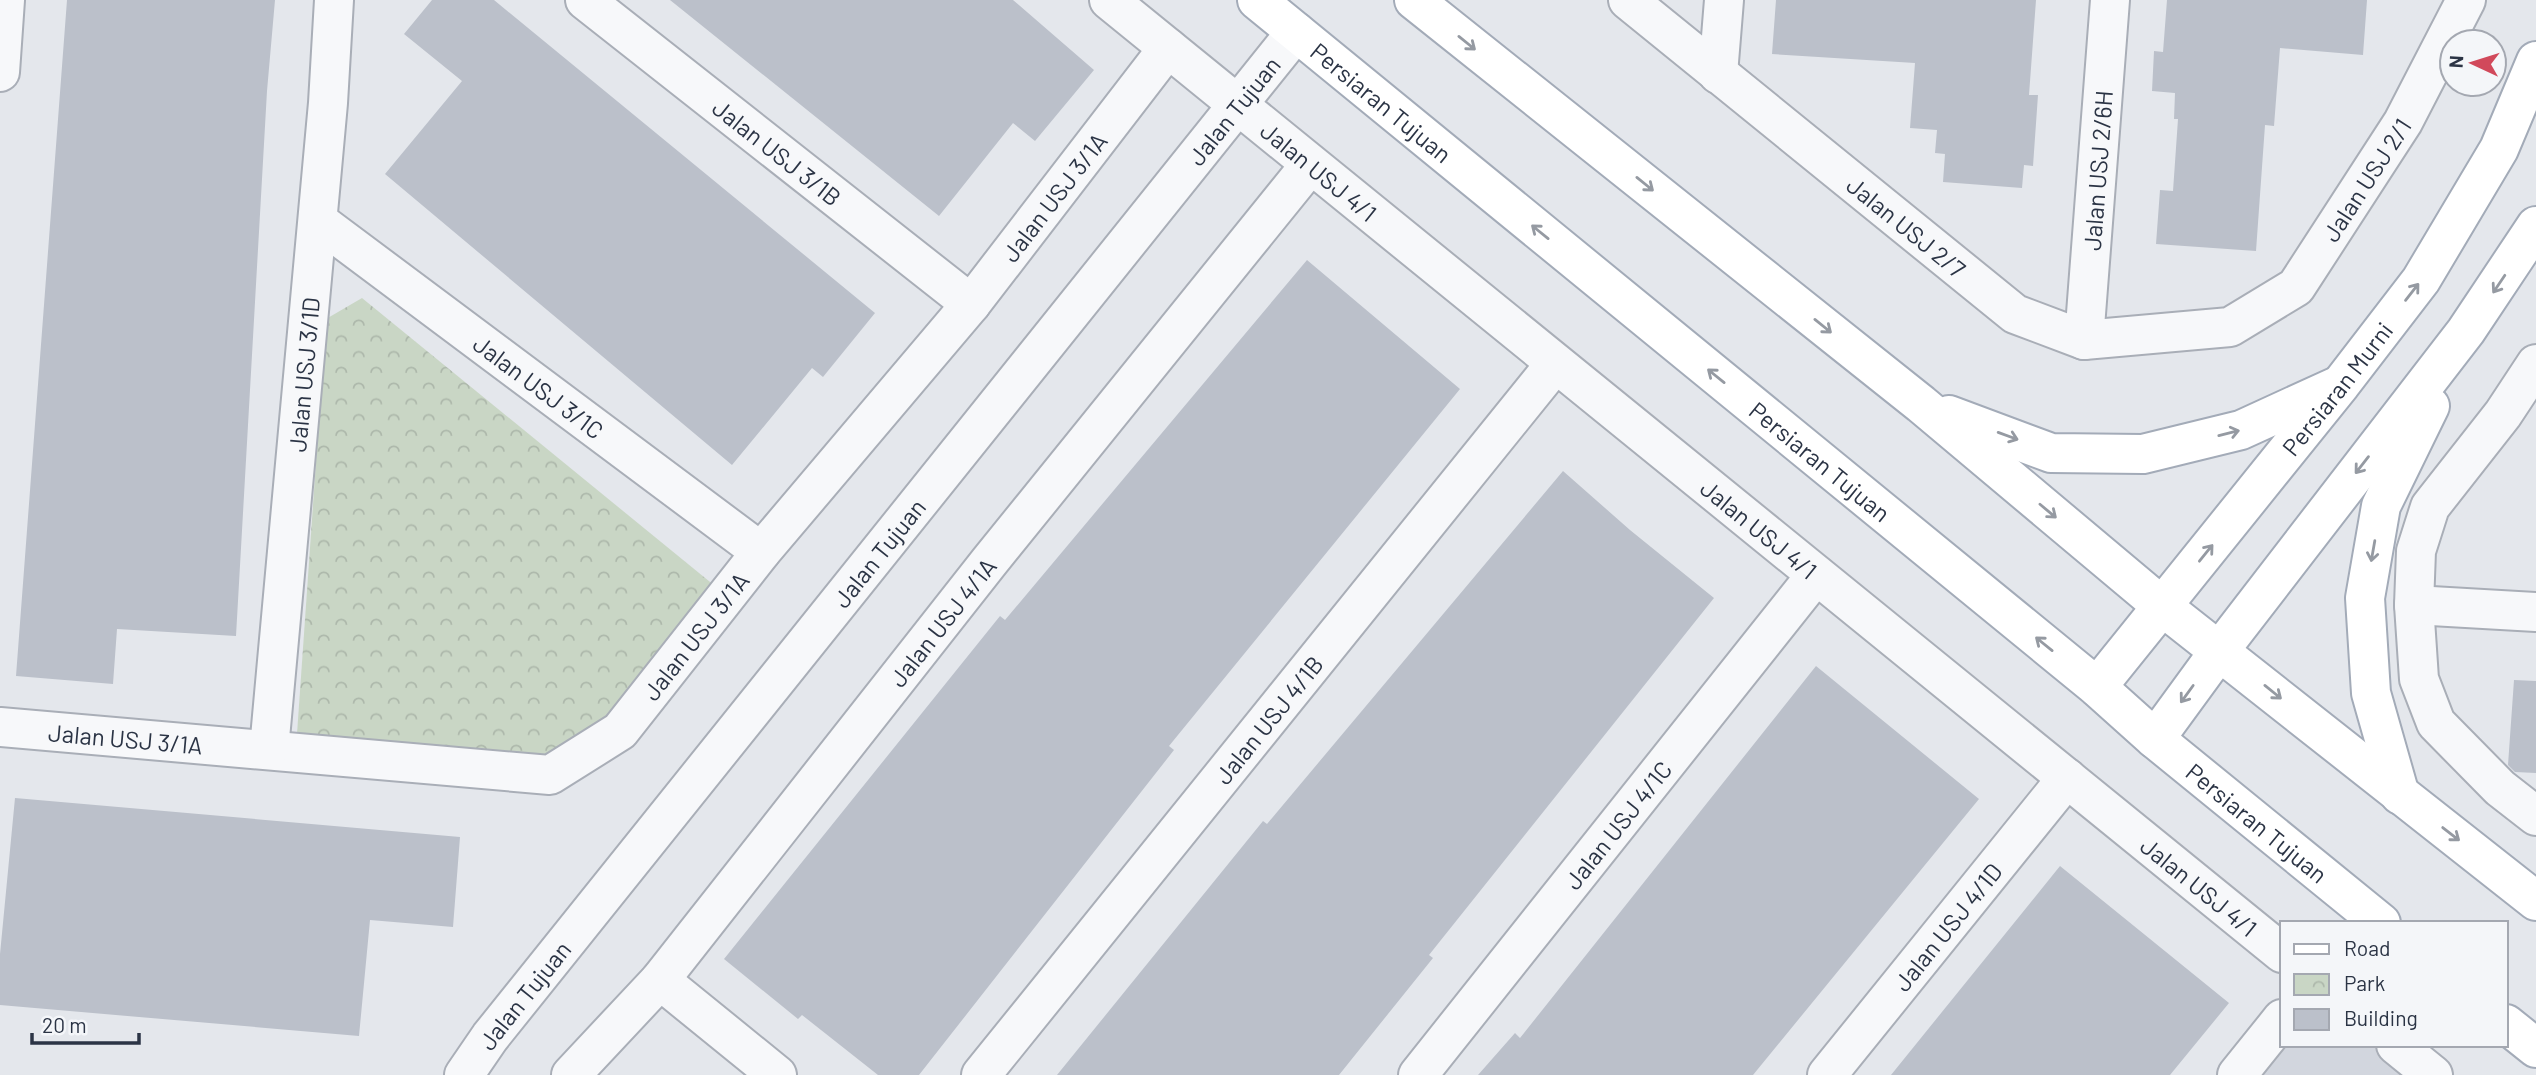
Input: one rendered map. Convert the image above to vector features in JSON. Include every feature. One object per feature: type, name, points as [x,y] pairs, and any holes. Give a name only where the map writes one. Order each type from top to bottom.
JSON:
[{"type":"main road","name":"Persiaran Tujuan","points":[[1257,0],[2097,687],[2155,739],[2379,921]]},
{"type":"main road","points":[[1414,0],[1921,404],[2163,607],[2536,901]]},
{"type":"main road","name":"Persiaran Murni","points":[[2097,687],[2341,384],[2421,280],[2499,149],[2536,61]]},
{"type":"main road","points":[[2155,739],[2220,650],[2466,331],[2536,226]]},
{"type":"main road","points":[[2400,795],[2371,693],[2365,598],[2381,506],[2466,331]]},
{"type":"main road","points":[[1921,404],[2051,453],[2143,454],[2241,430],[2341,384]]},
{"type":"main road","points":[[2508,1026],[2536,1048]]},
{"type":"street","points":[[0,72],[5,0]]},
{"type":"street","name":"Jalan USJ 3/1D","points":[[269,749],[328,103],[334,0]]},
{"type":"street","name":"Jalan USJ 3/1B","points":[[585,0],[971,304]]},
{"type":"street","name":"Jalan USJ 4/1","points":[[1109,0],[2280,951]]},
{"type":"street","name":"Jalan USJ 2/7","points":[[1628,0],[2015,314],[2084,340],[2230,327]]},
{"type":"street","points":[[1718,74],[1724,0]]},
{"type":"street","name":"Jalan USJ 2/6H","points":[[2084,340],[2110,0]]},
{"type":"street","name":"Jalan USJ 2/1","points":[[2230,327],[2296,287],[2403,122],[2466,0]]},
{"type":"street","name":"Jalan Tujuan","points":[[464,1075],[490,1037],[1296,32]]},
{"type":"street","name":"Jalan USJ 3/1A","points":[[0,727],[551,775],[620,731],[761,552],[971,304],[1168,48]]},
{"type":"street","name":"Jalan USJ 4/1A","points":[[571,1075],[660,980],[981,572],[1310,165]]},
{"type":"street","name":"Jalan USJ 3/1C","points":[[317,221],[761,552]]},
{"type":"street","name":"Jalan USJ 4/1B","points":[[981,1075],[1555,364]]},
{"type":"street","points":[[2536,364],[2503,414],[2430,507],[2416,551],[2414,605],[2419,678],[2436,723],[2500,788],[2536,816]]},
{"type":"street","name":"Jalan USJ 4/1C","points":[[1418,1075],[1816,575]]},
{"type":"street","points":[[2414,605],[2536,612]]},
{"type":"street","name":"Jalan USJ 4/1D","points":[[1828,1075],[2067,779]]},
{"type":"street","points":[[660,980],[777,1075]]},
{"type":"street","points":[[2237,1075],[2280,1021]]},
{"type":"street","points":[[2398,1047],[2433,1075]]},
{"type":"shaded area","points":[[2280,1047],[2374,1047],[2409,1075],[2254,1075]]},
{"type":"green space","points":[[362,298],[715,586],[611,715],[543,758],[297,734],[326,319]]},
{"type":"building","points":[[67,0],[275,0],[267,91],[236,636],[117,629],[113,684],[16,676]]},
{"type":"building","points":[[432,0],[494,0],[875,313],[823,377],[812,368],[732,465],[385,174],[462,81],[404,34]]},
{"type":"building","points":[[670,0],[1013,0],[1094,70],[1035,141],[1013,123],[939,216]]},
{"type":"building","points":[[1776,0],[2036,0],[2029,95],[2038,95],[2033,166],[2024,165],[2022,188],[1943,182],[1945,154],[1935,153],[1937,130],[1910,128],[1915,63],[1772,54]]},
{"type":"building","points":[[2167,0],[2367,0],[2363,55],[2280,48],[2274,126],[2265,125],[2256,251],[2156,244],[2160,190],[2173,191],[2178,119],[2174,119],[2175,93],[2152,91],[2154,51],[2163,52]]},
{"type":"building","points":[[1307,260],[1460,389],[1169,746],[1174,750],[919,1075],[878,1075],[802,1015],[798,1019],[724,959],[1000,616],[1005,620]]},
{"type":"building","points":[[1563,471],[1714,598],[1429,955],[1433,958],[1339,1075],[1057,1075],[1263,821],[1267,824]]},
{"type":"building","points":[[1816,666],[1979,799],[1753,1075],[1478,1075],[1515,1033],[1520,1038]]},
{"type":"building","points":[[2514,680],[2536,681],[2536,773],[2515,772],[2508,765]]},
{"type":"building","points":[[15,798],[460,837],[453,927],[370,920],[359,1036],[0,1005],[0,954]]},
{"type":"building","points":[[2060,866],[2229,1003],[2170,1075],[1891,1075]]}]
